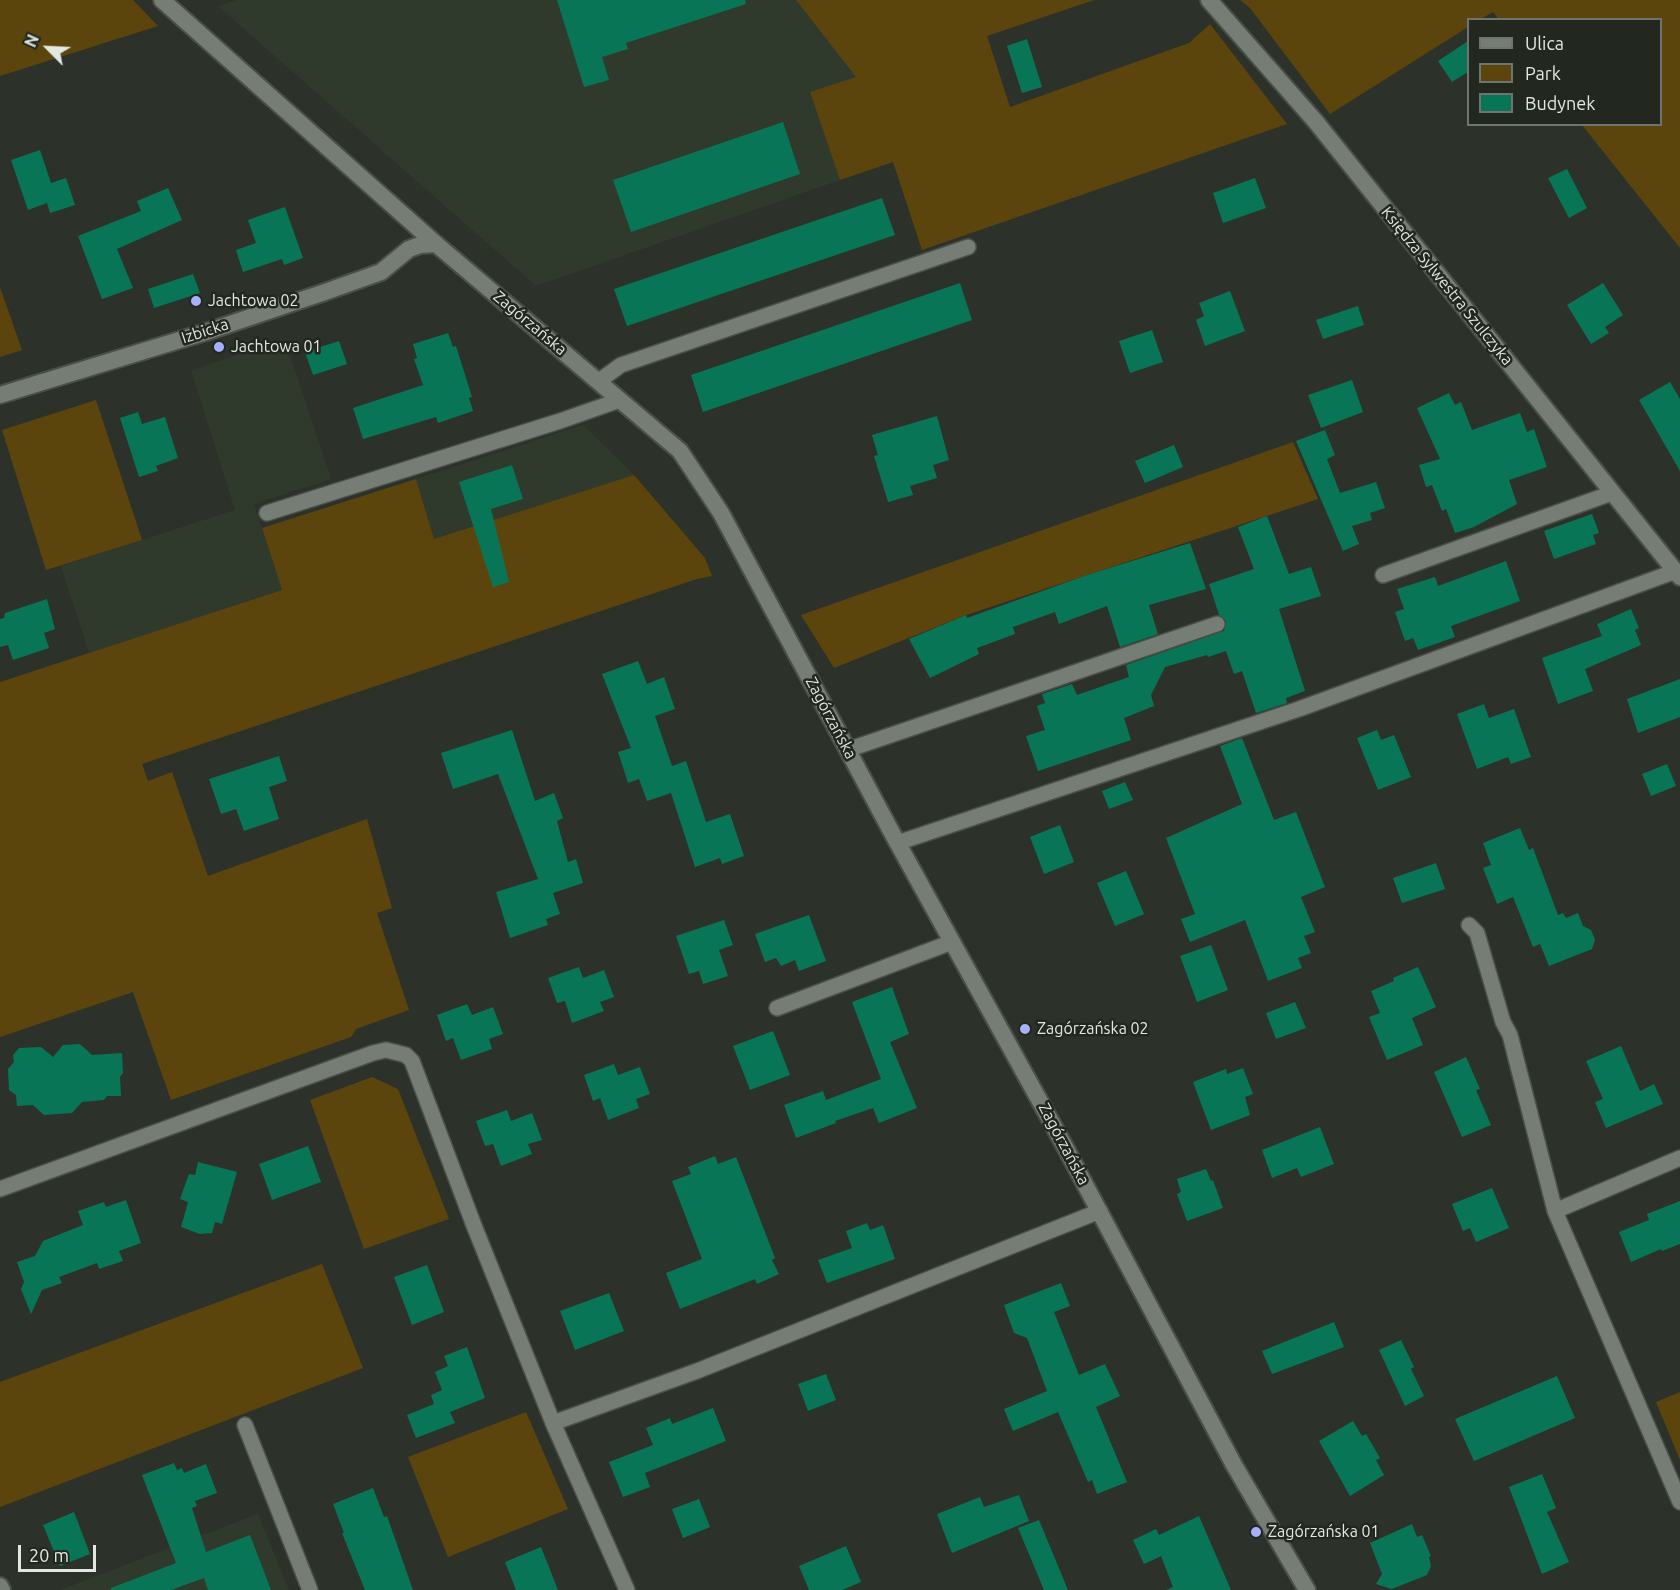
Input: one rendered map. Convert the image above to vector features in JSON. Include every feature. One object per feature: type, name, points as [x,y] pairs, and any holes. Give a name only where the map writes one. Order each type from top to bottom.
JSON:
[{"type":"street","name":"Zagórzańska","points":[[162,0],[436,244],[680,451],[715,504],[897,843],[1100,1211],[1234,1465],[1307,1590]]},
{"type":"street","name":"Księdza Sylwestra Szulczyka","points":[[1209,0],[1316,122],[1678,574]]},
{"type":"street","name":"Izbicka","points":[[0,395],[208,331],[325,292],[381,272],[409,249],[420,245],[436,244]]},
{"type":"lane","points":[[598,381],[621,365],[968,247]]},
{"type":"lane","points":[[267,513],[620,400]]},
{"type":"lane","points":[[1383,575],[1612,493]]},
{"type":"lane","points":[[897,843],[1299,709],[1678,574]]},
{"type":"lane","points":[[847,750],[1218,624]]},
{"type":"lane","points":[[1469,925],[1477,933],[1503,1022],[1510,1035],[1555,1211],[1680,1502]]},
{"type":"lane","points":[[777,1008],[952,942]]},
{"type":"lane","points":[[0,1189],[373,1053],[386,1050],[406,1055],[412,1061],[468,1212],[553,1423],[627,1590]]},
{"type":"lane","points":[[1555,1211],[1680,1158]]},
{"type":"lane","points":[[553,1423],[697,1371],[1100,1211]]},
{"type":"lane","points":[[245,1425],[310,1590]]},
{"type":"shaded area","points":[[237,0],[796,0],[857,78],[810,92],[840,180],[536,286],[218,6]]},
{"type":"shaded area","points":[[285,340],[331,479],[254,504],[282,590],[89,653],[61,566],[235,510],[191,370]]},
{"type":"shaded area","points":[[583,425],[634,475],[434,539],[416,479]]},
{"type":"shaded area","points":[[258,1514],[289,1590],[60,1590]]},
{"type":"green space","points":[[0,0],[133,0],[158,26],[0,76]]},
{"type":"green space","points":[[796,0],[1094,0],[987,36],[1010,107],[1189,43],[1210,24],[1287,124],[922,250],[893,162],[840,180],[810,92],[856,77]]},
{"type":"green space","points":[[1240,0],[1680,0],[1680,248],[1583,126],[1662,126],[1662,18],[1498,18],[1493,12],[1483,18],[1467,18],[1467,28],[1330,114],[1250,8]]},
{"type":"green space","points":[[0,287],[22,350],[0,357]]},
{"type":"green space","points":[[96,400],[142,540],[46,570],[2,430]]},
{"type":"green space","points":[[1293,442],[1318,499],[966,615],[834,668],[801,615]]},
{"type":"green space","points":[[634,475],[705,558],[712,576],[697,579],[142,764],[148,781],[172,772],[208,876],[367,819],[392,908],[377,913],[409,1010],[356,1029],[351,1037],[171,1100],[133,992],[0,1037],[0,682],[282,590],[262,528],[416,479],[434,539]]},
{"type":"green space","points":[[372,1077],[398,1089],[449,1219],[364,1249],[310,1100]]},
{"type":"green space","points":[[322,1264],[363,1368],[0,1507],[0,1382]]},
{"type":"green space","points":[[1680,1392],[1680,1460],[1656,1402]]},
{"type":"green space","points":[[526,1412],[568,1509],[448,1557],[408,1457]]},
{"type":"building","points":[[557,0],[745,0],[746,4],[626,43],[628,49],[602,57],[609,80],[584,87]]},
{"type":"building","points":[[1027,39],[1042,87],[1022,93],[1007,46]]},
{"type":"building","points":[[1467,42],[1467,73],[1452,82],[1438,61]]},
{"type":"building","points":[[783,122],[800,174],[631,232],[613,180]]},
{"type":"building","points":[[40,150],[51,183],[66,178],[75,205],[50,213],[47,203],[28,210],[11,160]]},
{"type":"building","points":[[1567,169],[1587,208],[1569,218],[1548,178]]},
{"type":"building","points":[[1255,178],[1266,208],[1223,223],[1213,193]]},
{"type":"building","points":[[168,188],[182,220],[117,249],[133,288],[102,299],[78,236],[141,211],[137,201]]},
{"type":"building","points":[[882,198],[895,235],[627,326],[614,289]]},
{"type":"building","points":[[285,207],[303,258],[284,265],[282,259],[243,272],[236,250],[256,243],[248,220]]},
{"type":"building","points":[[193,274],[200,293],[154,308],[148,289]]},
{"type":"building","points":[[960,283],[972,320],[703,412],[691,375]]},
{"type":"building","points":[[1603,283],[1623,315],[1605,327],[1609,333],[1591,344],[1567,305]]},
{"type":"building","points":[[1230,291],[1245,331],[1205,346],[1196,320],[1204,316],[1199,303]]},
{"type":"building","points":[[1358,306],[1364,325],[1323,339],[1316,320]]},
{"type":"building","points":[[1152,330],[1163,362],[1130,373],[1119,341]]},
{"type":"building","points":[[448,333],[453,347],[456,346],[472,397],[469,398],[473,411],[438,423],[436,417],[363,439],[353,408],[423,385],[414,359],[417,358],[413,344]]},
{"type":"building","points":[[339,341],[347,364],[313,375],[305,352]]},
{"type":"building","points":[[1352,380],[1363,412],[1321,428],[1308,395]]},
{"type":"building","points":[[1670,382],[1680,399],[1680,471],[1639,400]]},
{"type":"building","points":[[1449,393],[1455,405],[1461,402],[1472,430],[1520,413],[1527,432],[1534,429],[1547,467],[1509,480],[1517,504],[1474,527],[1455,533],[1446,509],[1442,511],[1432,485],[1426,487],[1419,465],[1440,459],[1417,408]]},
{"type":"building","points":[[138,412],[142,424],[165,417],[178,458],[156,466],[158,471],[139,477],[120,418]]},
{"type":"building","points":[[937,416],[949,460],[933,465],[937,478],[910,486],[913,495],[888,502],[874,456],[878,455],[872,435]]},
{"type":"building","points":[[1325,430],[1335,455],[1327,459],[1340,493],[1376,482],[1385,508],[1370,513],[1372,520],[1352,526],[1359,544],[1343,551],[1296,441]]},
{"type":"building","points":[[1174,445],[1183,467],[1145,483],[1135,461]]},
{"type":"building","points":[[512,465],[523,499],[491,509],[509,582],[493,587],[459,482]]},
{"type":"building","points":[[1592,514],[1599,533],[1593,535],[1596,544],[1554,559],[1544,531]]},
{"type":"building","points":[[1267,516],[1289,574],[1311,567],[1321,596],[1279,609],[1305,691],[1286,698],[1287,703],[1256,713],[1242,671],[1234,674],[1226,651],[1165,667],[1151,695],[1154,706],[1124,718],[1131,740],[1038,771],[1026,736],[1045,730],[1037,706],[1045,703],[1042,694],[1072,684],[1077,695],[1129,677],[1126,665],[1224,631],[1226,621],[1219,615],[1209,584],[1254,569],[1238,527]]},
{"type":"building","points":[[1190,543],[1206,589],[1149,605],[1158,634],[1120,647],[1107,606],[1059,624],[1055,612],[1013,627],[1015,634],[977,648],[979,654],[930,678],[909,639],[966,615],[967,618],[1087,575]]},
{"type":"building","points":[[1506,561],[1520,601],[1451,626],[1455,637],[1418,650],[1413,638],[1405,641],[1395,612],[1404,609],[1397,589],[1435,577],[1438,586]]},
{"type":"building","points":[[47,599],[55,629],[44,633],[49,648],[13,660],[8,645],[0,647],[0,619],[4,618],[5,613]]},
{"type":"building","points":[[1631,609],[1639,628],[1635,630],[1641,645],[1585,669],[1593,691],[1558,704],[1542,658],[1602,636],[1597,624]]},
{"type":"building","points":[[638,661],[647,684],[664,677],[675,709],[655,716],[672,766],[686,761],[706,822],[730,814],[744,856],[722,864],[720,858],[695,867],[671,793],[647,801],[639,779],[628,783],[618,752],[631,748],[602,674]]},
{"type":"building","points":[[1680,679],[1680,717],[1638,733],[1627,699]]},
{"type":"building","points":[[1484,704],[1489,718],[1514,709],[1531,757],[1511,764],[1508,757],[1477,769],[1457,714]]},
{"type":"building","points":[[512,730],[535,801],[554,793],[563,818],[557,821],[568,862],[576,859],[583,883],[553,893],[560,914],[546,919],[548,925],[510,938],[496,892],[538,879],[498,774],[453,789],[441,753]]},
{"type":"building","points":[[1377,730],[1381,740],[1394,735],[1411,777],[1378,790],[1357,738]]},
{"type":"building","points":[[1242,738],[1274,820],[1296,812],[1325,887],[1301,897],[1315,932],[1304,936],[1311,953],[1298,958],[1302,968],[1268,981],[1245,920],[1190,942],[1181,919],[1195,914],[1166,838],[1242,804],[1220,746]]},
{"type":"building","points":[[279,756],[287,781],[269,787],[279,819],[244,831],[236,809],[221,814],[209,779]]},
{"type":"building","points":[[1667,764],[1676,786],[1651,796],[1642,774]]},
{"type":"building","points":[[1125,782],[1133,800],[1109,809],[1102,791]]},
{"type":"building","points":[[1060,825],[1074,862],[1044,874],[1030,837]]},
{"type":"building","points":[[1520,828],[1529,850],[1533,848],[1558,915],[1563,913],[1566,918],[1578,913],[1583,926],[1591,930],[1595,940],[1592,949],[1549,966],[1540,944],[1533,947],[1513,897],[1497,904],[1483,868],[1491,865],[1483,843]]},
{"type":"building","points":[[1436,863],[1445,889],[1402,903],[1393,878]]},
{"type":"building","points":[[1126,871],[1144,914],[1115,926],[1097,883]]},
{"type":"building","points":[[809,915],[826,961],[799,971],[795,960],[781,966],[776,958],[765,962],[755,934]]},
{"type":"building","points":[[724,920],[733,945],[719,950],[728,976],[703,984],[699,971],[689,974],[676,936]]},
{"type":"building","points":[[1211,945],[1228,990],[1197,1002],[1180,956]]},
{"type":"building","points":[[579,967],[583,978],[604,970],[614,997],[600,1002],[604,1011],[572,1023],[565,1001],[557,1003],[548,978]]},
{"type":"building","points":[[1418,967],[1436,1007],[1412,1018],[1423,1045],[1387,1060],[1369,1017],[1380,1013],[1371,991]]},
{"type":"building","points":[[892,987],[909,1034],[890,1042],[917,1108],[879,1123],[873,1108],[796,1138],[784,1105],[823,1091],[826,1100],[881,1079],[852,1002]]},
{"type":"building","points":[[1295,1002],[1306,1028],[1276,1039],[1266,1013]]},
{"type":"building","points":[[467,1004],[472,1015],[493,1007],[503,1034],[489,1039],[492,1049],[461,1060],[453,1038],[446,1041],[437,1015]]},
{"type":"building","points":[[773,1031],[790,1075],[750,1090],[733,1046]]},
{"type":"building","points":[[80,1044],[92,1055],[122,1053],[121,1096],[107,1096],[104,1100],[82,1102],[72,1113],[44,1115],[33,1105],[17,1106],[16,1095],[9,1090],[8,1069],[14,1062],[13,1055],[19,1048],[41,1047],[53,1057],[63,1045]]},
{"type":"building","points":[[1621,1046],[1640,1091],[1654,1084],[1663,1104],[1606,1128],[1595,1102],[1603,1099],[1586,1061]]},
{"type":"building","points":[[1466,1057],[1480,1089],[1476,1090],[1491,1125],[1462,1137],[1434,1072]]},
{"type":"building","points":[[614,1064],[618,1075],[640,1067],[650,1094],[636,1099],[639,1108],[608,1120],[600,1098],[593,1101],[584,1075]]},
{"type":"building","points":[[1243,1068],[1253,1094],[1245,1097],[1250,1115],[1211,1130],[1193,1082],[1226,1069],[1227,1074]]},
{"type":"building","points":[[507,1110],[511,1121],[532,1113],[542,1140],[528,1144],[532,1154],[501,1166],[493,1144],[485,1146],[476,1121]]},
{"type":"building","points":[[1320,1127],[1334,1164],[1301,1177],[1297,1168],[1272,1178],[1262,1150]]},
{"type":"building","points":[[308,1146],[321,1182],[272,1200],[259,1164]]},
{"type":"building","points":[[715,1156],[718,1164],[736,1157],[779,1274],[757,1284],[755,1279],[680,1309],[666,1273],[702,1259],[672,1181],[691,1174],[688,1167]]},
{"type":"building","points":[[198,1162],[237,1172],[222,1224],[215,1222],[212,1233],[200,1234],[181,1227],[188,1202],[180,1199],[189,1174],[195,1175]]},
{"type":"building","points":[[1206,1169],[1211,1181],[1213,1180],[1223,1208],[1187,1221],[1177,1194],[1181,1192],[1177,1179]]},
{"type":"building","points":[[1492,1188],[1509,1228],[1476,1242],[1470,1228],[1463,1231],[1452,1204]]},
{"type":"building","points":[[126,1200],[141,1243],[119,1251],[123,1261],[99,1269],[97,1263],[59,1277],[62,1283],[42,1290],[31,1314],[21,1289],[24,1282],[17,1262],[35,1256],[43,1241],[83,1225],[78,1211],[104,1202],[106,1207]]},
{"type":"building","points":[[1680,1201],[1680,1244],[1662,1251],[1661,1249],[1631,1262],[1619,1232],[1649,1220],[1647,1214]]},
{"type":"building","points":[[867,1223],[870,1230],[883,1225],[895,1259],[827,1283],[818,1260],[852,1248],[846,1231]]},
{"type":"building","points":[[427,1265],[444,1312],[412,1325],[394,1277]]},
{"type":"building","points":[[1061,1283],[1070,1306],[1054,1312],[1079,1375],[1105,1364],[1120,1396],[1096,1407],[1127,1482],[1097,1494],[1092,1480],[1088,1482],[1058,1412],[1013,1431],[1004,1409],[1047,1391],[1027,1338],[1014,1333],[1004,1305]]},
{"type":"building","points":[[609,1293],[624,1331],[575,1350],[560,1311]]},
{"type":"building","points":[[1334,1322],[1344,1347],[1272,1374],[1262,1351]]},
{"type":"building","points":[[1401,1340],[1424,1396],[1405,1406],[1379,1350]]},
{"type":"building","points":[[467,1347],[485,1398],[450,1412],[455,1423],[416,1438],[407,1415],[434,1404],[431,1395],[442,1390],[435,1372],[448,1366],[444,1356]]},
{"type":"building","points":[[826,1374],[836,1400],[808,1411],[798,1384]]},
{"type":"building","points":[[1557,1376],[1575,1418],[1474,1461],[1455,1419]]},
{"type":"building","points":[[713,1408],[726,1441],[645,1473],[650,1487],[623,1497],[609,1462],[653,1445],[646,1428],[670,1418],[672,1424]]},
{"type":"building","points":[[1353,1421],[1362,1436],[1366,1434],[1380,1458],[1376,1460],[1384,1475],[1350,1496],[1319,1441]]},
{"type":"building","points":[[174,1463],[177,1470],[182,1468],[184,1473],[206,1464],[217,1493],[195,1501],[197,1506],[192,1508],[206,1552],[250,1535],[271,1590],[208,1590],[204,1578],[171,1590],[111,1590],[111,1588],[176,1563],[142,1475]]},
{"type":"building","points":[[1542,1474],[1556,1508],[1547,1512],[1569,1562],[1542,1574],[1509,1487]]},
{"type":"building","points":[[373,1488],[384,1517],[387,1516],[413,1590],[365,1590],[342,1533],[344,1533],[333,1504]]},
{"type":"building","points":[[1019,1495],[1029,1521],[952,1553],[937,1514],[980,1497],[984,1507]]},
{"type":"building","points":[[699,1499],[710,1527],[683,1538],[672,1509]]},
{"type":"building","points":[[74,1512],[90,1554],[60,1566],[43,1525]]},
{"type":"building","points":[[1199,1516],[1231,1590],[1166,1590],[1173,1587],[1161,1556],[1144,1564],[1133,1540],[1156,1529],[1159,1535]]},
{"type":"building","points":[[1039,1520],[1068,1590],[1044,1590],[1018,1528]]},
{"type":"building","points":[[1412,1524],[1417,1537],[1422,1535],[1431,1556],[1429,1557],[1431,1566],[1427,1575],[1392,1589],[1376,1584],[1382,1574],[1370,1543]]},
{"type":"building","points":[[846,1546],[861,1582],[842,1590],[809,1590],[799,1566]]},
{"type":"building","points":[[541,1547],[558,1590],[516,1590],[505,1562]]},
{"type":"place","name":"Jachtowa 02","points":[[196,301]]},
{"type":"place","name":"Jachtowa 01","points":[[219,347]]},
{"type":"place","name":"Zagórzańska 02","points":[[1025,1029]]},
{"type":"place","name":"Zagórzańska 01","points":[[1256,1532]]}]
